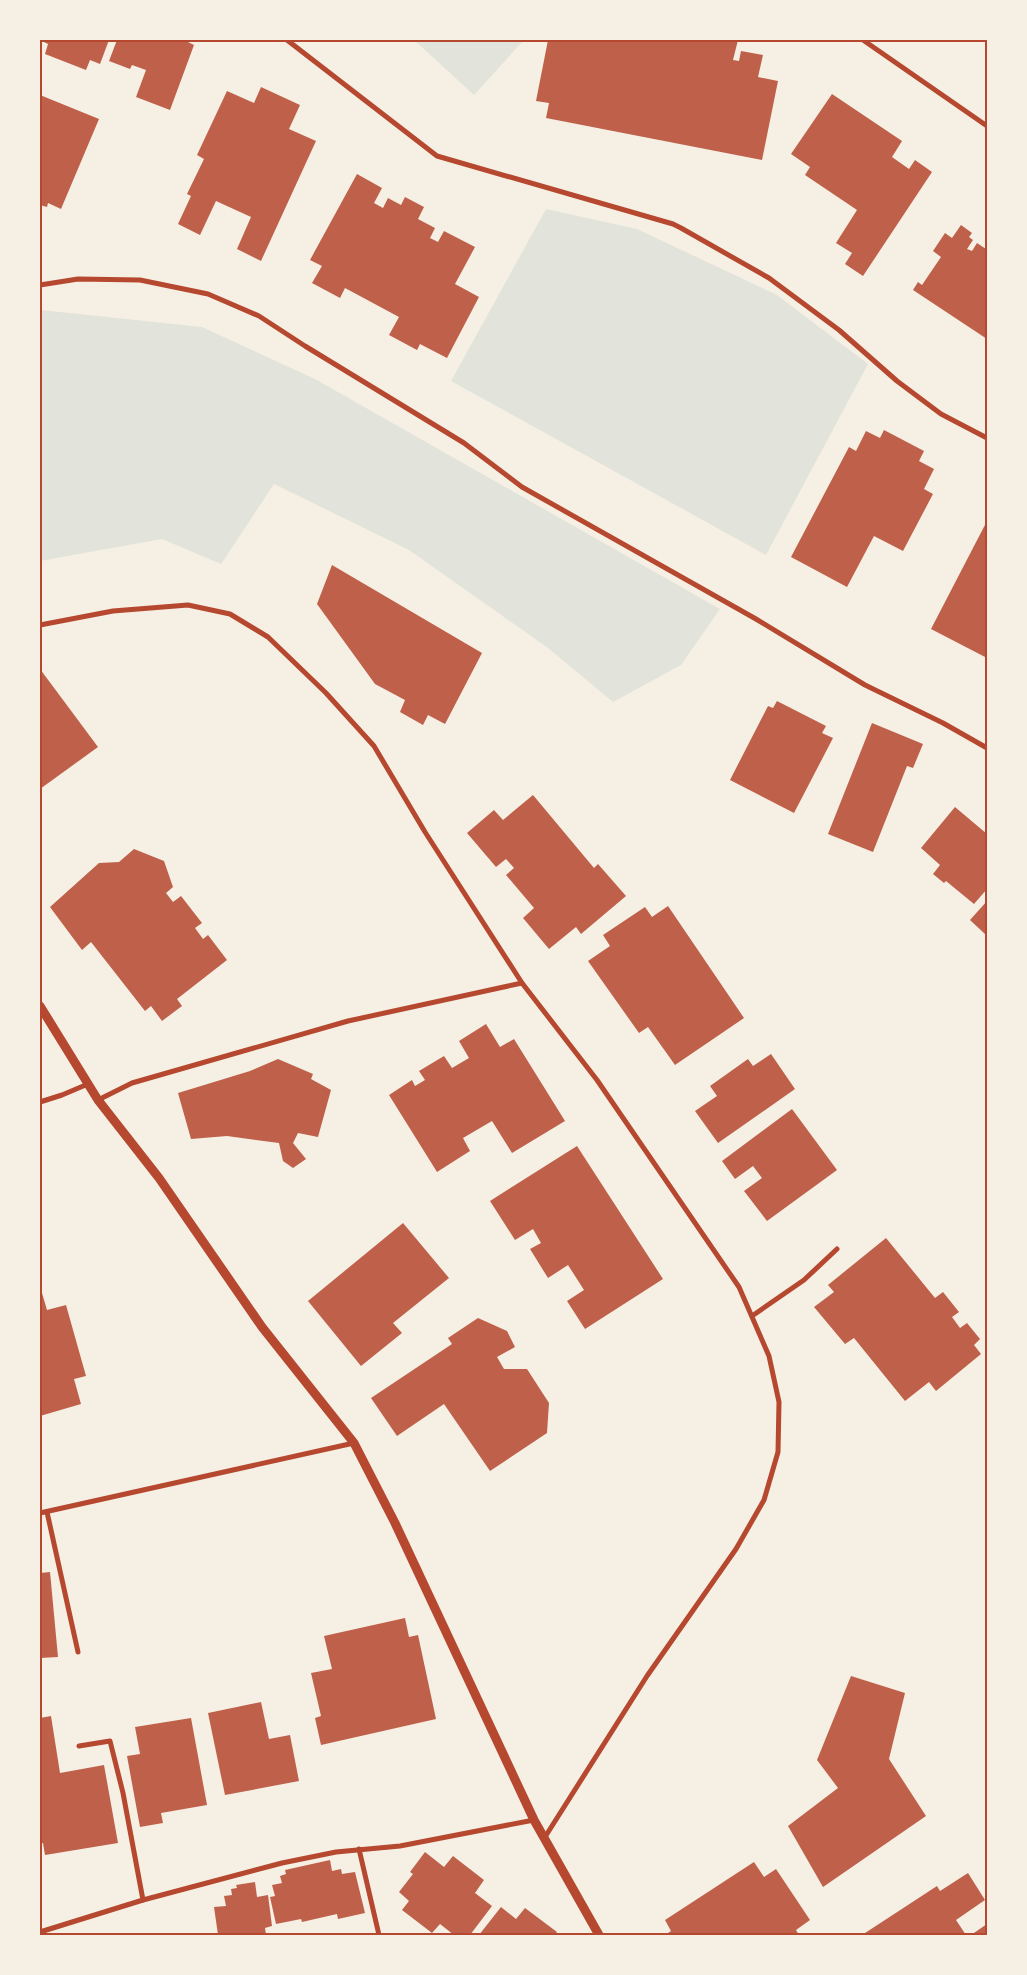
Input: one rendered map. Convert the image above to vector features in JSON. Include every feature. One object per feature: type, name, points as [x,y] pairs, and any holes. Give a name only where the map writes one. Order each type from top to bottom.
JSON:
[{"type":"street","points":[[287,40],[437,156],[673,224],[769,278],[839,330],[897,380],[942,414],[987,438]]},
{"type":"street","points":[[863,40],[987,126]]},
{"type":"street","points":[[40,285],[78,279],[140,280],[208,294],[259,316],[464,443],[522,488],[756,619],[865,685],[943,723],[987,748]]},
{"type":"street","points":[[40,625],[113,611],[188,605],[230,614],[268,638],[326,693],[374,746],[424,832],[522,983],[597,1080],[739,1287],[769,1356],[778,1402],[778,1452],[764,1500],[736,1548],[648,1676],[545,1837]]},
{"type":"street","points":[[98,1100],[132,1083],[338,1024],[522,983]]},
{"type":"street","points":[[40,1006],[98,1100],[165,1186],[262,1327],[354,1443],[395,1523],[534,1820],[599,1935]]},
{"type":"street","points":[[40,1102],[88,1084]]},
{"type":"street","points":[[752,1316],[804,1280],[837,1249]]},
{"type":"street","points":[[40,1513],[354,1443]]},
{"type":"street","points":[[47,1512],[78,1652]]},
{"type":"street","points":[[78,1746],[110,1741],[123,1793],[143,1900]]},
{"type":"street","points":[[40,1932],[143,1900],[282,1863],[336,1852],[400,1846],[534,1820]]},
{"type":"street","points":[[359,1849],[379,1935]]},
{"type":"shaded area","points":[[414,40],[524,40],[474,95]]},
{"type":"shaded area","points":[[546,209],[637,229],[777,295],[868,364],[766,555],[451,381]]},
{"type":"shaded area","points":[[41,310],[202,327],[315,379],[720,609],[681,665],[613,702],[548,648],[409,550],[274,484],[221,564],[162,539],[40,561]]},
{"type":"building","points":[[40,40],[109,40],[100,64],[90,60],[86,70],[45,54],[48,44]]},
{"type":"building","points":[[117,40],[184,40],[194,45],[170,110],[136,97],[146,70],[132,65],[130,69],[109,61]]},
{"type":"building","points":[[548,40],[738,40],[733,60],[739,61],[741,51],[763,55],[758,77],[778,81],[762,160],[546,118],[549,103],[536,101]]},
{"type":"building","points":[[261,87],[300,105],[289,129],[316,141],[261,261],[237,249],[251,217],[216,201],[200,235],[178,224],[191,196],[187,194],[204,159],[197,155],[227,91],[254,103]]},
{"type":"building","points":[[832,94],[902,141],[892,157],[909,169],[915,160],[932,172],[863,276],[845,264],[852,253],[836,243],[857,210],[805,175],[810,167],[791,154]]},
{"type":"building","points":[[40,95],[99,119],[61,209],[48,203],[47,207],[40,205]]},
{"type":"building","points":[[357,174],[382,188],[374,203],[383,208],[388,198],[401,205],[405,197],[424,207],[418,219],[435,228],[430,238],[438,242],[444,231],[475,247],[455,284],[479,297],[447,358],[420,344],[417,350],[389,335],[399,317],[345,288],[340,298],[312,283],[322,266],[310,260]]},
{"type":"building","points":[[961,225],[972,233],[969,237],[973,240],[967,249],[972,251],[977,243],[986,249],[987,247],[987,339],[913,290],[918,282],[922,285],[941,257],[933,251],[945,233],[952,238]]},
{"type":"building","points":[[884,430],[924,451],[919,461],[934,469],[924,489],[933,494],[903,551],[874,536],[847,587],[791,557],[849,447],[856,451],[866,431],[880,438]]},
{"type":"building","points":[[987,521],[987,658],[931,629]]},
{"type":"building","points":[[332,565],[482,653],[445,724],[428,715],[423,725],[400,712],[405,700],[375,684],[317,604]]},
{"type":"building","points":[[40,669],[98,747],[40,789]]},
{"type":"building","points":[[777,701],[826,726],[822,733],[833,738],[794,813],[730,780],[768,706],[773,708]]},
{"type":"building","points":[[872,723],[923,744],[913,768],[907,766],[873,852],[828,834]]},
{"type":"building","points":[[533,795],[594,868],[598,864],[626,896],[581,934],[576,927],[549,949],[523,918],[534,908],[506,875],[514,868],[506,859],[496,867],[467,833],[494,810],[503,820]]},
{"type":"building","points":[[955,807],[987,834],[987,889],[974,904],[946,881],[944,883],[933,874],[940,865],[921,848]]},
{"type":"building","points":[[134,849],[164,861],[173,887],[166,893],[173,902],[181,896],[202,923],[195,928],[203,939],[208,935],[227,960],[177,999],[182,1006],[162,1021],[151,1006],[145,1011],[91,942],[82,950],[50,907],[99,863],[119,862]]},
{"type":"building","points":[[987,901],[987,933],[986,935],[970,920]]},
{"type":"building","points":[[668,906],[744,1018],[675,1065],[648,1027],[639,1033],[588,961],[610,946],[603,935],[645,907],[652,917]]},
{"type":"building","points":[[486,1024],[500,1047],[514,1039],[565,1121],[512,1153],[492,1121],[463,1138],[470,1151],[437,1172],[389,1095],[412,1080],[415,1086],[425,1080],[419,1071],[444,1056],[452,1068],[469,1058],[459,1041]]},
{"type":"building","points":[[771,1054],[795,1089],[718,1143],[695,1111],[717,1096],[710,1086],[748,1059],[753,1066]]},
{"type":"building","points":[[278,1059],[313,1074],[311,1079],[331,1090],[318,1137],[298,1133],[293,1143],[306,1159],[293,1168],[283,1161],[279,1143],[227,1136],[191,1139],[178,1093],[250,1071]]},
{"type":"building","points":[[792,1109],[837,1170],[767,1221],[744,1191],[762,1178],[753,1166],[735,1179],[722,1161]]},
{"type":"building","points":[[577,1146],[663,1279],[585,1329],[567,1301],[584,1290],[568,1265],[548,1278],[530,1249],[541,1243],[533,1229],[515,1240],[490,1201]]},
{"type":"building","points":[[403,1223],[449,1278],[393,1323],[402,1333],[361,1366],[308,1301]]},
{"type":"building","points":[[886,1238],[935,1298],[943,1292],[959,1312],[952,1317],[960,1328],[967,1323],[980,1339],[974,1345],[981,1354],[936,1391],[929,1382],[905,1401],[854,1338],[845,1344],[814,1307],[834,1292],[828,1285]]},
{"type":"building","points":[[40,1293],[42,1293],[47,1310],[66,1305],[86,1376],[74,1379],[81,1404],[40,1416]]},
{"type":"building","points":[[478,1318],[507,1331],[515,1347],[497,1357],[504,1369],[527,1369],[549,1403],[547,1433],[490,1471],[444,1404],[397,1436],[371,1398],[452,1344],[448,1338]]},
{"type":"building","points":[[50,1572],[58,1657],[40,1658],[40,1573]]},
{"type":"building","points":[[405,1618],[409,1637],[418,1635],[436,1719],[321,1745],[315,1718],[321,1716],[311,1673],[332,1669],[324,1636]]},
{"type":"building","points":[[851,1676],[905,1693],[889,1759],[926,1816],[823,1887],[788,1826],[838,1788],[817,1760]]},
{"type":"building","points":[[261,1702],[269,1739],[290,1735],[299,1781],[225,1795],[208,1713]]},
{"type":"building","points":[[51,1716],[60,1773],[104,1765],[118,1843],[45,1855],[43,1843],[40,1844],[40,1718]]},
{"type":"building","points":[[191,1718],[207,1805],[161,1813],[163,1823],[140,1827],[127,1756],[140,1754],[135,1727]]},
{"type":"building","points":[[425,1852],[444,1867],[453,1856],[484,1880],[475,1893],[492,1906],[470,1935],[454,1935],[440,1924],[432,1933],[402,1910],[409,1901],[399,1892],[413,1874],[410,1872]]},
{"type":"building","points":[[330,1860],[332,1871],[341,1869],[342,1874],[355,1872],[365,1913],[338,1919],[337,1914],[302,1922],[301,1919],[276,1924],[270,1897],[275,1896],[272,1885],[282,1883],[280,1876],[286,1874],[285,1870]]},
{"type":"building","points":[[754,1862],[764,1877],[776,1869],[810,1920],[796,1930],[799,1935],[665,1935],[671,1931],[665,1920]]},
{"type":"building","points":[[968,1873],[985,1900],[956,1920],[966,1935],[862,1935],[937,1886],[940,1891]]},
{"type":"building","points":[[255,1882],[257,1897],[268,1895],[272,1926],[265,1928],[266,1935],[218,1935],[214,1907],[226,1906],[224,1896],[232,1895],[231,1889],[237,1888],[236,1885]]},
{"type":"building","points":[[501,1907],[516,1919],[525,1908],[557,1932],[555,1935],[479,1935]]},
{"type":"building","points":[[987,1924],[987,1935],[971,1935]]}]
